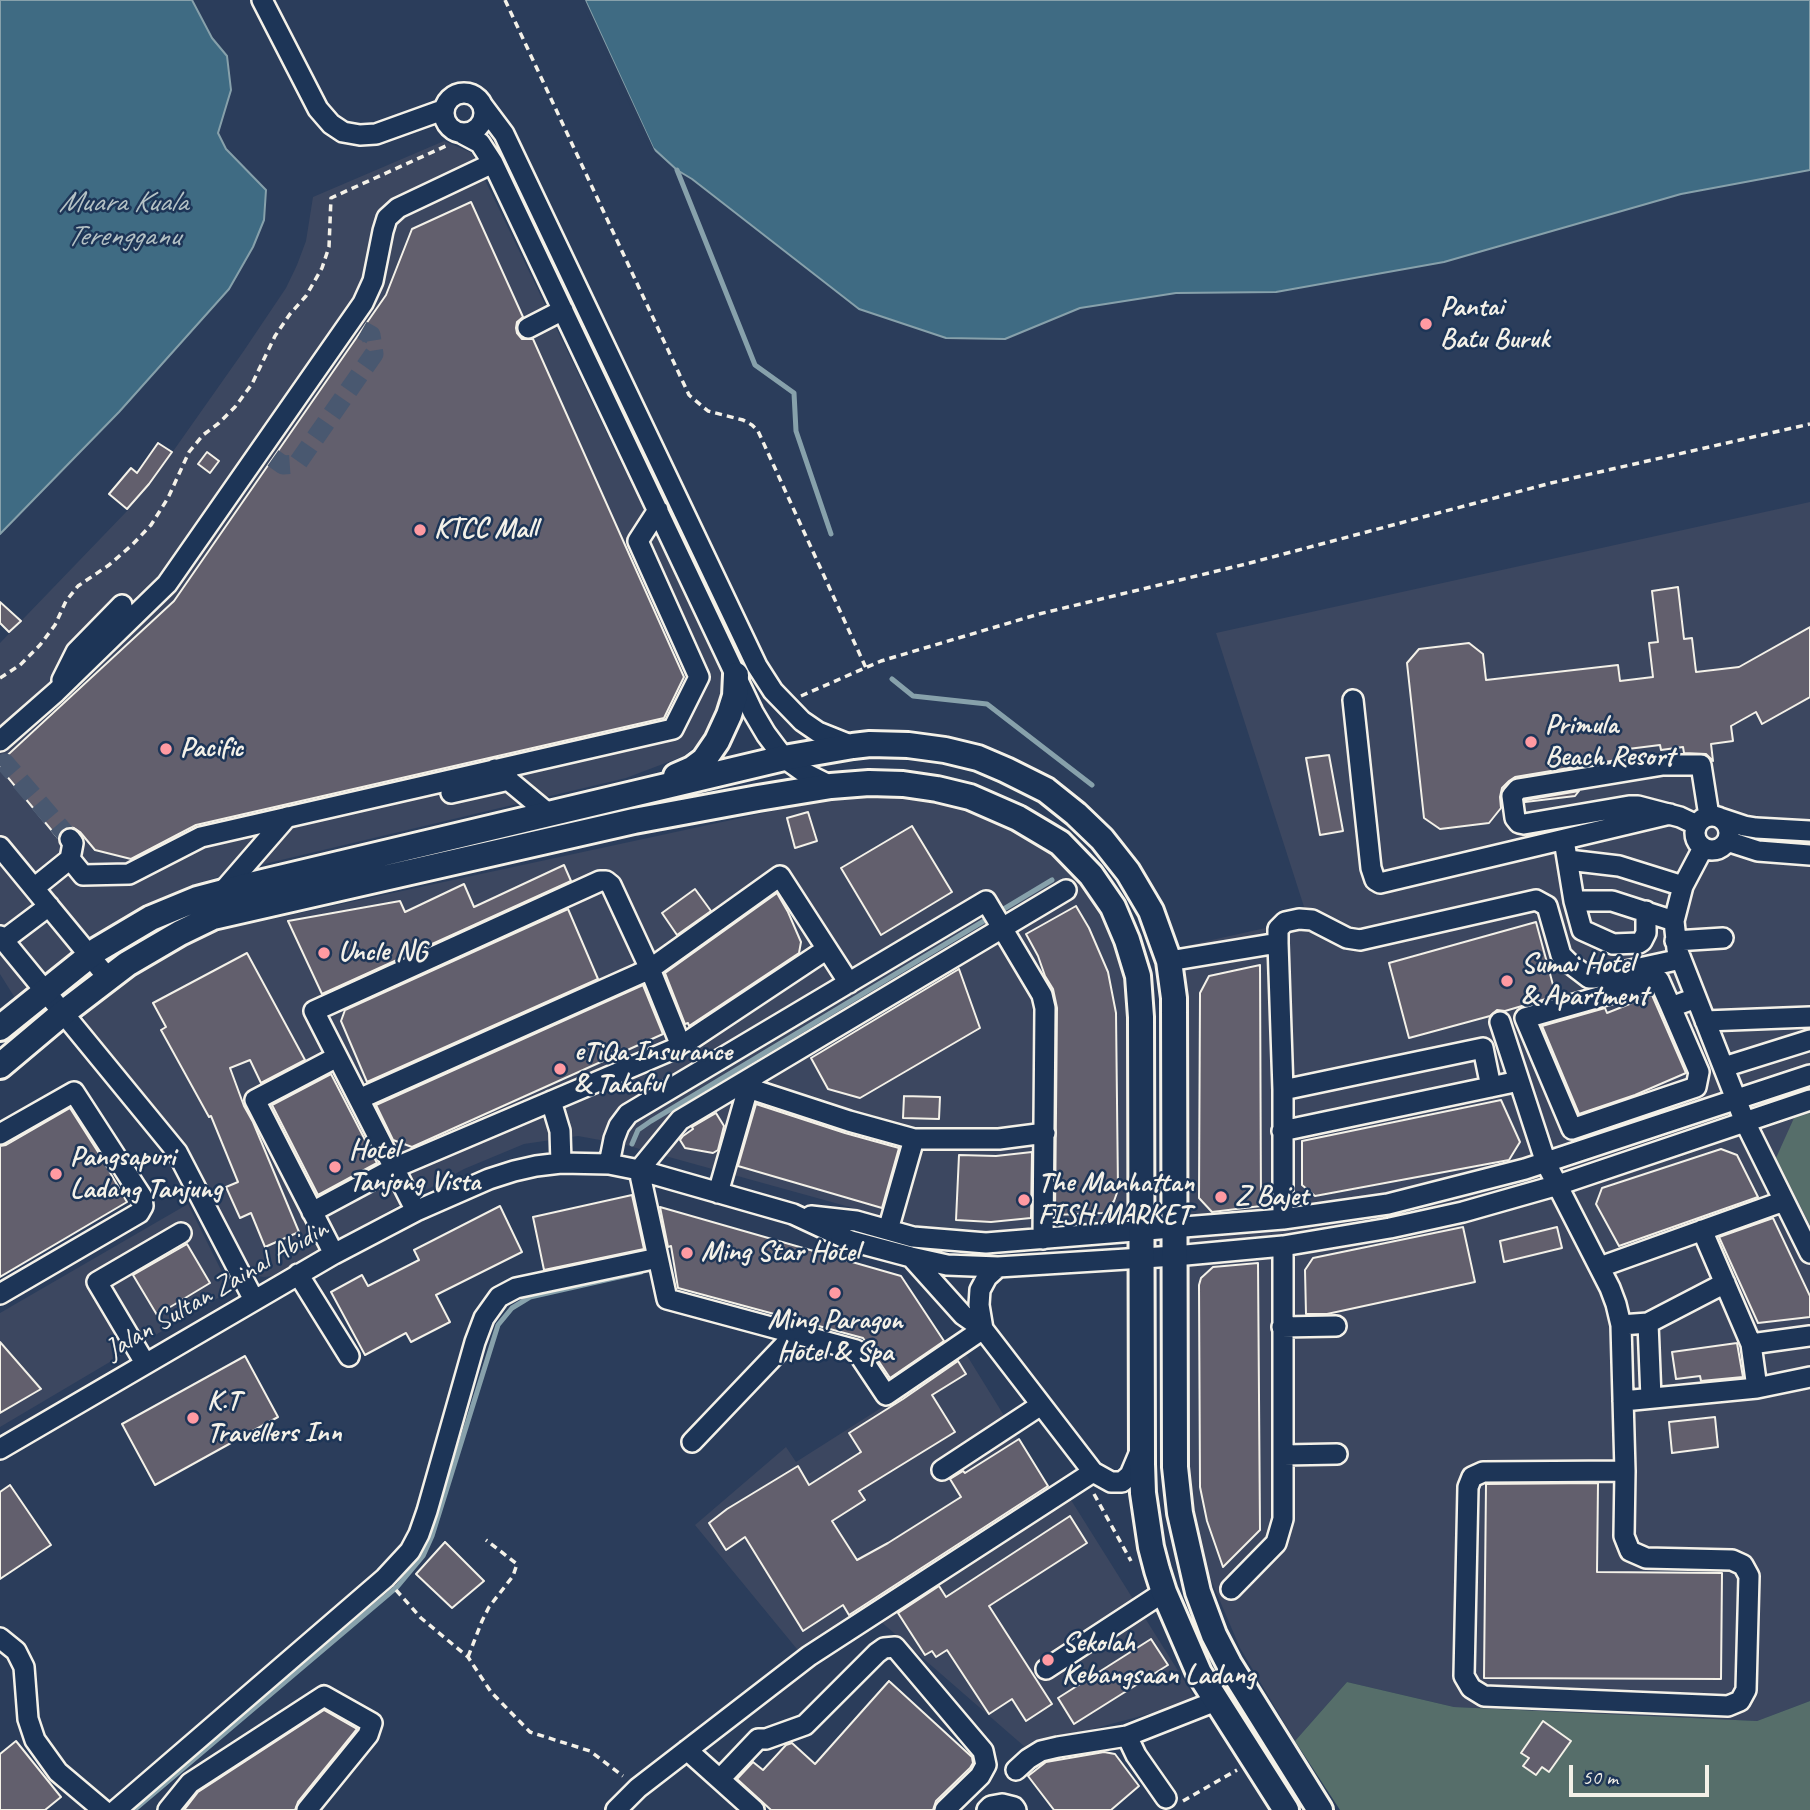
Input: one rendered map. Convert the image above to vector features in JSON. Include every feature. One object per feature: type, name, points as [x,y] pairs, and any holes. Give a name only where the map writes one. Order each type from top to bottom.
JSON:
[{"type":"main road","points":[[641,793],[692,769],[704,760],[729,715],[735,696],[736,675]]},
{"type":"main road","points":[[0,1028],[90,956],[151,918],[197,899],[784,758],[870,744],[908,745],[978,758],[1046,790],[1102,839],[1128,872],[1151,911],[1169,961],[1174,998],[1175,1467],[1180,1513],[1198,1592],[1214,1635],[1228,1664],[1321,1810]]},
{"type":"main road","points":[[0,1066],[127,964],[213,917],[634,821],[831,786],[869,783],[926,787],[970,797],[1018,818],[1060,843],[1090,874],[1113,907],[1138,976],[1141,1017],[1143,1493],[1154,1558],[1164,1592],[1199,1673],[1286,1810]]},
{"type":"street","points":[[262,0],[318,109],[331,124],[343,132],[376,134],[444,111]]},
{"type":"street","points":[[457,139],[456,132],[447,124],[444,111],[450,99],[468,93],[480,100],[503,134],[757,666],[773,691],[802,721],[818,732],[853,746]]},
{"type":"street","points":[[457,139],[481,126],[485,113],[483,106]]},
{"type":"street","points":[[457,139],[480,143],[493,163],[766,734],[784,758],[805,773],[831,786]]},
{"type":"street","points":[[0,741],[56,692],[167,584],[267,454],[356,326],[373,281],[387,218],[398,208],[493,163]]},
{"type":"street","points":[[528,328],[563,310]]},
{"type":"street","points":[[70,859],[83,875],[129,874],[201,837],[507,771],[673,729],[699,677],[638,541],[657,510]]},
{"type":"street","points":[[56,692],[76,652],[122,605]]},
{"type":"street","points":[[1353,700],[1371,868],[1375,880],[1380,883],[1670,814]]},
{"type":"street","points":[[451,793],[507,771],[534,774],[594,760]]},
{"type":"street","points":[[1709,820],[1695,833],[1703,848],[1714,850],[1727,841],[1729,831],[1724,821],[1709,820],[1679,817],[1629,806],[1524,824],[1515,818],[1512,796],[1518,789],[1650,767],[1701,765],[1709,820]]},
{"type":"street","points":[[507,771],[549,814]]},
{"type":"street","points":[[222,892],[287,817]]},
{"type":"street","points":[[1709,820],[1756,828],[1810,831]]},
{"type":"street","points":[[34,888],[70,859],[73,843],[70,839]]},
{"type":"street","points":[[1564,839],[1574,901],[1582,930],[1613,944],[1642,941],[1646,933],[1646,911]]},
{"type":"street","points":[[1727,841],[1758,851],[1810,855]]},
{"type":"street","points":[[0,847],[108,978]]},
{"type":"street","points":[[1703,848],[1683,886],[1674,921],[1678,950],[1745,1122],[1810,1253]]},
{"type":"street","points":[[1568,860],[1619,866],[1683,886]]},
{"type":"street","points":[[359,1099],[650,969],[780,876],[849,983]]},
{"type":"street","points":[[416,1211],[314,1011],[600,881],[606,881],[611,885],[650,969],[681,1046]]},
{"type":"street","points":[[983,1329],[886,1395],[856,1350],[667,1299],[639,1170],[680,1120],[745,1086],[1066,890]]},
{"type":"street","points":[[1283,1219],[1283,1090],[1278,929],[1285,922],[1312,920],[1347,937],[1360,940],[1536,900],[1547,906],[1561,955],[1589,978],[1723,938]]},
{"type":"street","points":[[609,1164],[614,1139],[628,1114],[986,901],[1042,995],[1045,1008],[1043,1239]]},
{"type":"street","points":[[1574,901],[1612,901],[1674,921]]},
{"type":"street","points":[[49,906],[2,938],[177,1152],[254,1300]]},
{"type":"street","points":[[1169,961],[1278,943]]},
{"type":"street","points":[[312,1212],[394,1168],[681,1046],[827,949]]},
{"type":"street","points":[[1659,980],[1671,1007],[1699,1072],[1696,1087],[1572,1129],[1525,1018],[1659,980]]},
{"type":"street","points":[[1671,1007],[1696,998]]},
{"type":"street","points":[[1705,1021],[1810,1017]]},
{"type":"street","points":[[1500,1022],[1546,1163],[1610,1288],[1621,1325],[1625,1449],[1625,1471],[1624,1536],[1630,1551],[1646,1558],[1732,1560],[1743,1566],[1749,1576],[1746,1690],[1740,1702],[1728,1706],[1485,1696],[1471,1688],[1464,1676],[1468,1487],[1472,1477],[1483,1472],[1625,1471]]},
{"type":"street","points":[[1724,1067],[1810,1040]]},
{"type":"street","points":[[1283,1090],[1483,1048],[1491,1087]]},
{"type":"street","points":[[334,1254],[254,1100],[337,1057]]},
{"type":"street","points":[[793,1214],[856,1221],[913,1237],[985,1243],[1283,1219],[1388,1204],[1546,1163],[1810,1075]]},
{"type":"street","points":[[1282,1131],[1519,1081]]},
{"type":"street","points":[[745,1086],[849,1121],[914,1139],[999,1139],[1045,1133]]},
{"type":"street","points":[[718,1193],[745,1086]]},
{"type":"street","points":[[0,1134],[74,1091],[142,1197],[143,1206],[139,1213],[0,1294]]},
{"type":"street","points":[[793,1214],[851,1241],[947,1265],[998,1267],[1283,1246],[1402,1226],[1463,1212],[1558,1185],[1810,1100]]},
{"type":"street","points":[[551,1101],[560,1131],[561,1163]]},
{"type":"street","points":[[888,1230],[914,1139]]},
{"type":"street","name":"Jalan Sultan Zainal Abidin","points":[[0,1449],[334,1254],[416,1211],[514,1171],[561,1163],[609,1164],[793,1214]]},
{"type":"street","points":[[1600,1267],[1784,1201]]},
{"type":"street","points":[[1702,1230],[1751,1344],[1757,1388]]},
{"type":"street","points":[[145,1363],[97,1282],[181,1233]]},
{"type":"street","points":[[1231,1589],[1276,1543],[1283,1520],[1283,1246]]},
{"type":"street","points":[[160,1797],[410,1551],[427,1511],[475,1342],[484,1318],[499,1297],[516,1288],[658,1258]]},
{"type":"street","points":[[911,1258],[963,1315],[983,1329],[1041,1405],[1088,1474],[1111,1482],[1122,1482],[1130,1475],[1142,1447]]},
{"type":"street","points":[[983,1329],[979,1305],[980,1290],[987,1277],[998,1267]]},
{"type":"street","points":[[298,1274],[349,1356]]},
{"type":"street","points":[[1621,1325],[1648,1323],[1725,1283]]},
{"type":"street","points":[[1648,1323],[1651,1398]]},
{"type":"street","points":[[1282,1327],[1336,1326]]},
{"type":"street","points":[[692,1442],[795,1334]]},
{"type":"street","points":[[1751,1344],[1810,1336]]},
{"type":"street","points":[[1623,1401],[1757,1388],[1810,1377]]},
{"type":"street","points":[[942,1470],[1041,1405]]},
{"type":"street","points":[[1284,1455],[1337,1454]]},
{"type":"street","points":[[616,1810],[638,1788],[809,1656],[1088,1474]]},
{"type":"street","points":[[1046,1670],[1164,1592]]},
{"type":"street","points":[[0,1638],[16,1651],[24,1667],[28,1718],[35,1740],[58,1772],[103,1810]]},
{"type":"street","points":[[720,1779],[758,1739],[766,1739],[805,1725],[877,1654],[884,1648],[894,1647],[982,1751],[986,1765],[980,1776],[944,1810]]},
{"type":"street","points":[[117,1810],[160,1797],[190,1783],[324,1696],[372,1723],[368,1735],[307,1810]]},
{"type":"street","points":[[1016,1770],[1041,1751],[1127,1736],[1216,1701]]},
{"type":"street","points":[[1127,1736],[1136,1755],[1166,1798]]},
{"type":"street","points":[[687,1750],[754,1810]]},
{"type":"street","points":[[987,1810],[991,1806],[1002,1804],[1016,1810]]},
{"type":"path","points":[[505,0],[690,395],[708,411],[743,421],[758,430],[866,668]]},
{"type":"path","points":[[0,678],[20,665],[40,645],[78,586],[109,565],[151,525],[168,498],[189,452],[203,435],[235,407],[252,384],[275,336],[306,296],[322,268],[329,247],[331,198],[457,139]]},
{"type":"path","points":[[799,697],[881,661],[1039,614],[1246,564],[1551,483],[1810,425]]},
{"type":"path","points":[[1088,1474],[1132,1562]]},
{"type":"path","points":[[468,1657],[485,1614],[513,1576],[517,1564],[486,1540]]},
{"type":"path","points":[[398,1592],[421,1618],[468,1657],[491,1692],[530,1732],[590,1751],[638,1788]]},
{"type":"path","points":[[1166,1798],[1173,1802],[1183,1801],[1254,1761]]},
{"type":"shaded area","name":"KTCC Mall","points":[[444,141],[472,153],[722,672],[726,699],[718,718],[703,739],[684,756],[626,778],[260,865],[198,883],[152,902],[112,924],[15,998],[0,974],[0,643],[150,484],[243,352],[286,288],[297,265],[306,241],[313,197]]},
{"type":"shaded area","points":[[1810,502],[1810,1701],[1757,1721],[1454,1707],[1347,1682],[1295,1741],[1240,1648],[1203,1561],[1190,1497],[1185,1393],[1185,946],[1306,919],[1216,633]]},
{"type":"shaded area","points":[[861,792],[921,794],[982,812],[1045,846],[1078,875],[1098,906],[1113,941],[1126,987],[1130,1036],[1130,1206],[1124,1221],[1109,1227],[961,1234],[929,1229],[622,1144],[578,1136],[524,1144],[464,1169],[272,1276],[257,1276],[245,1267],[187,1146],[86,1024],[84,1015],[90,1005],[126,977],[180,945],[212,932]]},
{"type":"shaded area","points":[[188,1204],[227,1282],[223,1295],[0,1427],[0,1313]]},
{"type":"shaded area","points":[[966,1354],[1053,1495],[801,1654],[695,1525],[786,1447],[796,1462]]},
{"type":"shaded area","name":"Sekolah Kebangsaan Ladang","points":[[1071,1500],[1197,1701],[1025,1747],[879,1620]]},
{"type":"green space","points":[[1810,1113],[1810,1225],[1776,1158],[1794,1118]]},
{"type":"green space","points":[[1347,1682],[1454,1707],[1757,1721],[1810,1701],[1810,1810],[1340,1810],[1295,1741]]},
{"type":"water","name":"Muara Kuala Terengganu","points":[[0,0],[192,0],[212,38],[227,56],[231,90],[218,133],[226,149],[266,190],[264,220],[253,247],[229,289],[119,412],[0,534]]},
{"type":"water","points":[[585,0],[1810,0],[1810,170],[1681,194],[1444,262],[1276,292],[1176,293],[1080,308],[1005,339],[946,338],[859,309],[677,170],[653,148]]},
{"type":"pier","points":[[581,0],[585,0],[657,156],[650,149]]},
{"type":"building","name":"KTCC Mall","points":[[471,202],[523,317],[517,322],[517,333],[522,339],[533,339],[684,677],[664,718],[196,825],[131,859],[95,850],[74,828],[63,829],[58,838],[0,768],[0,762],[174,601],[386,295],[412,229]]},
{"type":"building","points":[[158,443],[172,452],[127,509],[109,494],[131,468],[137,473]]},
{"type":"building","points":[[207,452],[219,461],[210,473],[198,464]]},
{"type":"building","points":[[1678,587],[1684,639],[1692,638],[1696,672],[1739,667],[1810,627],[1810,697],[1762,724],[1756,712],[1731,726],[1733,741],[1711,744],[1713,761],[1706,754],[1684,753],[1683,747],[1661,750],[1660,745],[1628,749],[1629,758],[1515,777],[1502,788],[1501,808],[1489,823],[1440,829],[1424,818],[1407,663],[1419,649],[1469,643],[1483,654],[1486,680],[1618,665],[1620,681],[1653,677],[1649,643],[1658,642],[1652,591]]},
{"type":"building","points":[[0,602],[21,621],[9,632],[0,623]]},
{"type":"building","points":[[1329,755],[1343,831],[1320,835],[1306,758]]},
{"type":"building","points":[[1579,791],[1575,796],[1525,802],[1525,800]]},
{"type":"building","points":[[808,812],[817,841],[795,848],[787,818]]},
{"type":"building","points":[[912,826],[952,892],[881,935],[841,868]]},
{"type":"building","points":[[564,865],[571,881],[322,994],[288,921],[400,901],[405,912],[464,884],[474,907]]},
{"type":"building","points":[[695,889],[711,911],[677,935],[662,913]]},
{"type":"building","points":[[777,893],[801,942],[799,953],[689,1026],[688,1023],[685,1024],[665,973]]},
{"type":"building","points":[[1076,906],[1108,972],[1116,1013],[1118,1190],[1114,1201],[1104,1213],[1055,1215],[1057,1008],[1053,989],[1026,934]]},
{"type":"building","points":[[568,909],[598,979],[367,1082],[341,1021],[345,1010]]},
{"type":"building","points":[[1536,922],[1556,996],[1505,1011],[1497,1010],[1490,1016],[1409,1038],[1389,963]]},
{"type":"building","points":[[247,953],[305,1060],[261,1083],[250,1060],[230,1068],[299,1232],[265,1247],[251,1213],[240,1218],[226,1187],[238,1182],[211,1116],[209,1117],[161,1030],[166,1027],[153,1003]]},
{"type":"building","points":[[1260,965],[1261,1206],[1212,1212],[1199,1198],[1200,993],[1209,976]]},
{"type":"building","points":[[959,969],[980,1028],[860,1098],[828,1089],[811,1058]]},
{"type":"building","points":[[643,985],[663,1034],[412,1147],[393,1140],[376,1105]]},
{"type":"building","points":[[1652,995],[1686,1073],[1635,1095],[1579,1114],[1542,1026],[1605,1008],[1607,1013]]},
{"type":"building","points":[[331,1074],[377,1163],[318,1195],[272,1105]]},
{"type":"building","points":[[904,1096],[940,1097],[939,1119],[903,1118]]},
{"type":"building","points":[[1501,1100],[1520,1142],[1509,1160],[1315,1196],[1302,1185],[1302,1141]]},
{"type":"building","points":[[756,1104],[899,1148],[882,1208],[738,1166]]},
{"type":"building","name":"Pangsapuri Ladang Tanjung","points":[[70,1108],[127,1202],[0,1277],[0,1146]]},
{"type":"building","points":[[716,1113],[724,1126],[718,1150],[713,1153],[685,1148],[680,1140],[683,1136],[693,1129],[692,1127]]},
{"type":"building","points":[[1721,1149],[1737,1155],[1758,1197],[1619,1246],[1596,1204],[1602,1188]]},
{"type":"building","points":[[1032,1152],[1031,1218],[991,1222],[956,1220],[959,1155],[996,1156]]},
{"type":"building","points":[[632,1195],[644,1249],[544,1270],[533,1217]]},
{"type":"building","points":[[500,1206],[522,1252],[436,1295],[450,1322],[411,1342],[406,1333],[365,1355],[331,1292],[362,1275],[368,1286],[419,1260],[414,1250]]},
{"type":"building","points":[[660,1207],[901,1276],[944,1341],[890,1378],[863,1338],[678,1288],[671,1246],[668,1247]]},
{"type":"building","points":[[1773,1218],[1810,1296],[1810,1317],[1758,1323],[1719,1237]]},
{"type":"building","points":[[1463,1227],[1475,1282],[1327,1314],[1306,1314],[1305,1270],[1313,1258]]},
{"type":"building","points":[[1557,1227],[1562,1248],[1504,1262],[1500,1241]]},
{"type":"building","points":[[187,1244],[210,1283],[157,1315],[133,1275]]},
{"type":"building","points":[[1258,1263],[1260,1530],[1223,1567],[1207,1521],[1200,1487],[1199,1285],[1201,1278],[1213,1267]]},
{"type":"building","points":[[0,1342],[41,1389],[0,1413]]},
{"type":"building","points":[[1737,1343],[1743,1377],[1701,1381],[1700,1376],[1676,1379],[1672,1352]]},
{"type":"building","points":[[245,1356],[278,1417],[155,1485],[122,1424]]},
{"type":"building","points":[[958,1361],[966,1374],[932,1395],[955,1432],[859,1491],[865,1500],[832,1521],[857,1560],[961,1497],[950,1479],[963,1471],[965,1473],[1019,1439],[1048,1486],[849,1615],[843,1605],[803,1631],[745,1537],[726,1550],[709,1523],[798,1466],[809,1485],[861,1452],[849,1433]]},
{"type":"building","points":[[1715,1417],[1718,1447],[1672,1453],[1669,1422]]},
{"type":"building","points":[[1598,1483],[1597,1572],[1722,1573],[1721,1679],[1484,1678],[1486,1484]]},
{"type":"building","points":[[10,1485],[51,1545],[0,1579],[0,1492]]},
{"type":"building","points":[[1070,1516],[1087,1543],[989,1606],[1052,1704],[1026,1721],[1012,1699],[989,1714],[947,1650],[936,1657],[932,1651],[925,1655],[898,1613],[939,1586],[946,1597]]},
{"type":"building","points":[[445,1542],[484,1581],[452,1608],[416,1574]]},
{"type":"building","points":[[1151,1639],[1168,1665],[1074,1724],[1058,1698]]},
{"type":"building","points":[[889,1681],[972,1757],[970,1768],[936,1801],[933,1810],[771,1810],[737,1779],[753,1762],[763,1770],[786,1745],[792,1743],[815,1764]]},
{"type":"building","points":[[324,1710],[357,1729],[298,1802],[295,1810],[184,1810],[198,1792]]},
{"type":"building","points":[[1543,1721],[1571,1741],[1549,1772],[1542,1767],[1536,1775],[1523,1766],[1529,1758],[1521,1753]]},
{"type":"building","points":[[16,1741],[61,1797],[45,1810],[0,1810],[0,1754]]},
{"type":"building","points":[[1104,1752],[1115,1754],[1139,1786],[1111,1810],[1054,1810],[1028,1776],[1046,1762]]},
{"type":"waterway","points":[[677,170],[755,365],[794,393],[796,431],[831,534]]},
{"type":"waterway","points":[[892,679],[913,696],[987,704],[1092,785]]},
{"type":"waterway","points":[[632,1144],[638,1130],[651,1121],[1052,880]]},
{"type":"waterway","points":[[134,1810],[397,1587],[423,1556],[432,1536],[498,1325],[512,1308],[530,1297],[641,1272]]},
{"type":"tunnel","points":[[273,458],[283,465],[297,464],[374,354],[371,335],[362,330]]},
{"type":"tunnel","points":[[0,766],[5,763],[70,839]]},
{"type":"place","name":"Pantai Batu Buruk","points":[[1426,324]]},
{"type":"place","name":"KTCC Mall","points":[[420,530]]},
{"type":"place","name":"Primula Beach Resort","points":[[1531,742]]},
{"type":"place","name":"Pacific","points":[[166,749]]},
{"type":"place","name":"Uncle NG","points":[[324,953]]},
{"type":"place","name":"Sumai Hotel & Apartment","points":[[1507,981]]},
{"type":"place","name":"eTiQa Insurance & Takaful","points":[[560,1069]]},
{"type":"place","name":"Hotel Tanjong Vista","points":[[335,1167]]},
{"type":"place","name":"Pangsapuri Ladang Tanjung","points":[[56,1174]]},
{"type":"place","name":"Z Bajet","points":[[1221,1197]]},
{"type":"place","name":"The Manhattan FISH MARKET","points":[[1024,1200]]},
{"type":"place","name":"Ming Star Hotel","points":[[687,1253]]},
{"type":"place","name":"Ming Paragon Hotel & Spa","points":[[835,1293]]},
{"type":"place","name":"K.T Travellers Inn","points":[[193,1418]]},
{"type":"place","name":"Sekolah Kebangsaan Ladang","points":[[1048,1660]]}]
